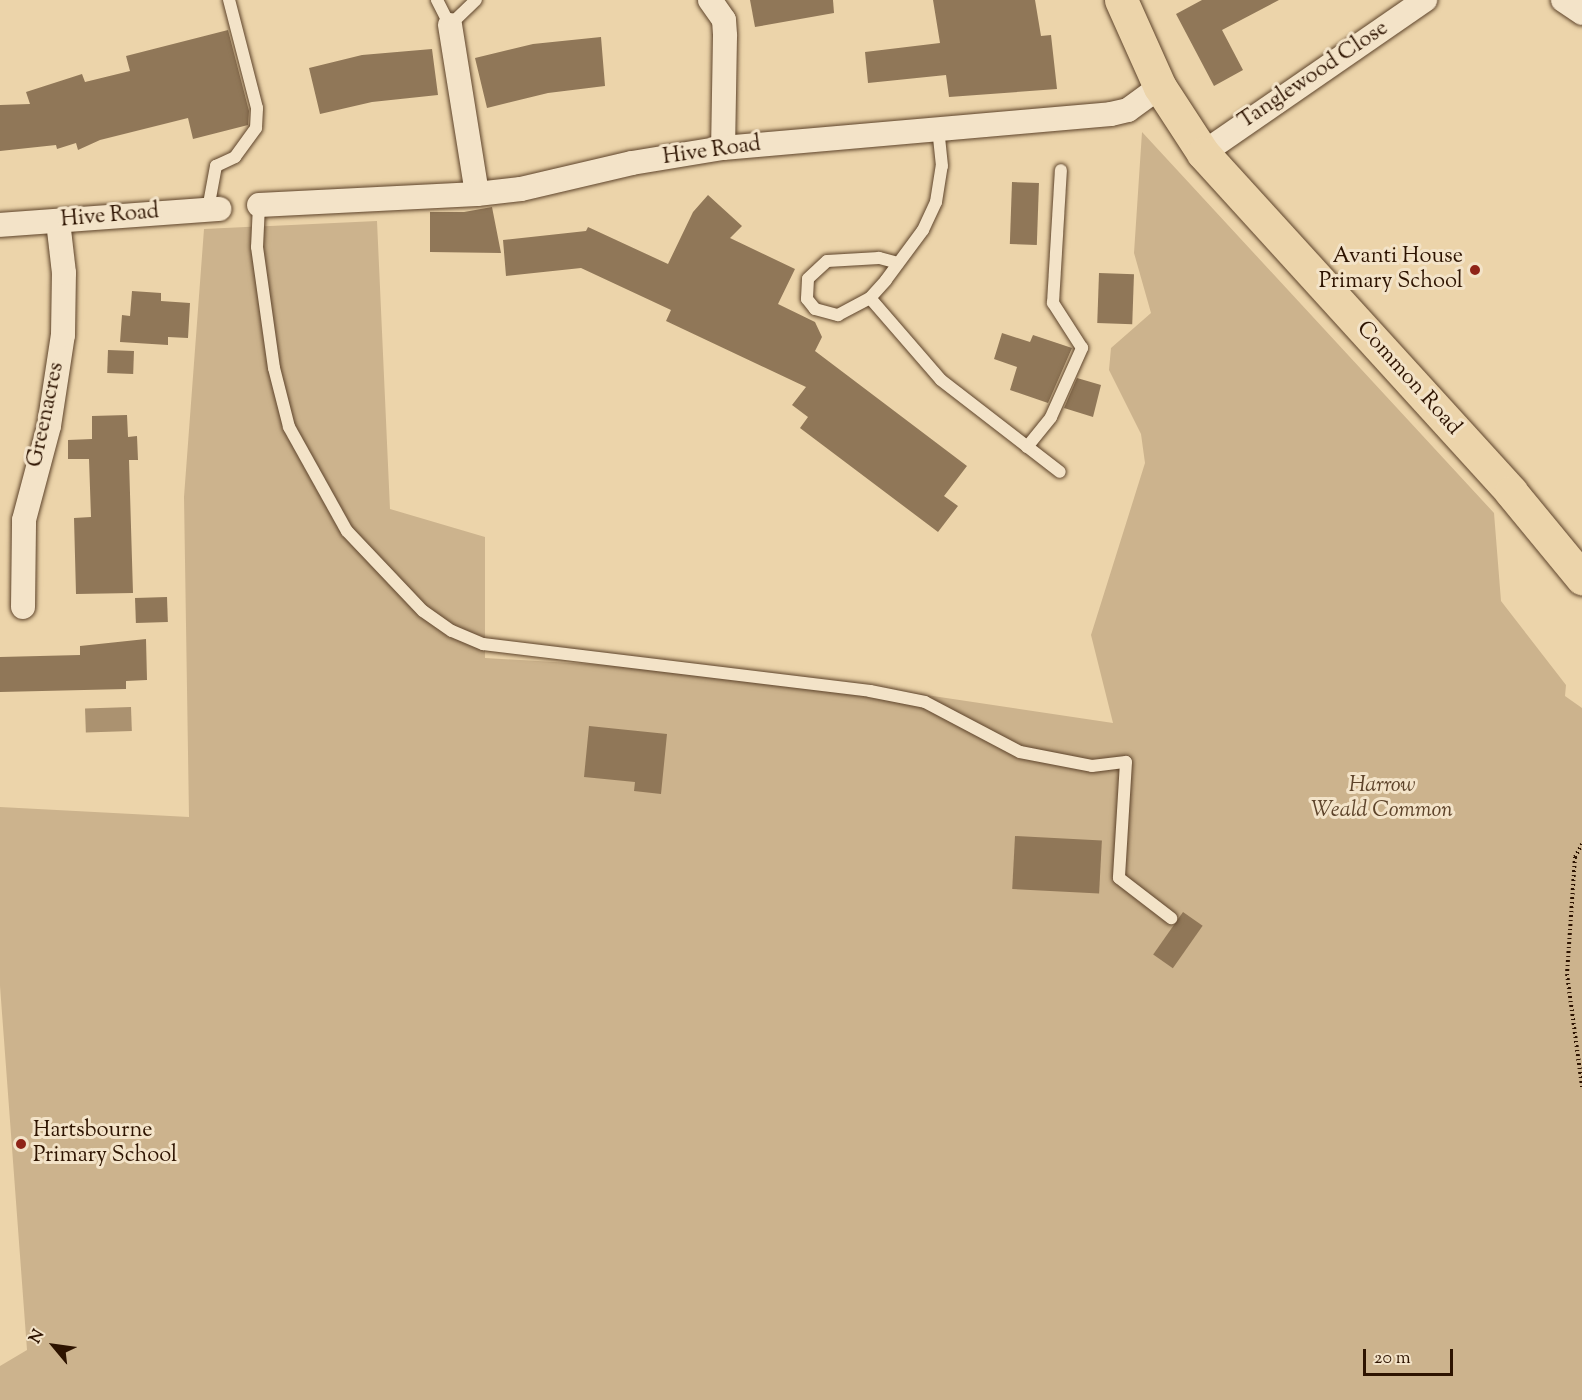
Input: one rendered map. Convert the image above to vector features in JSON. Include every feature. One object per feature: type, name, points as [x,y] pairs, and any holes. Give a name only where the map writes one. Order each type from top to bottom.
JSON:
[{"type":"main road","name":"Common Road","points":[[1121,0],[1160,87],[1203,153],[1511,492],[1582,578]]},
{"type":"street","points":[[710,0],[724,20],[723,148]]},
{"type":"street","name":"Tanglewood Close","points":[[1203,153],[1425,0]]},
{"type":"street","points":[[1563,0],[1582,12]]},
{"type":"street","points":[[450,25],[477,194]]},
{"type":"street","name":"Hive Road","points":[[259,206],[477,194],[521,189],[632,163],[723,148],[1111,114],[1128,110],[1160,87]]},
{"type":"street","name":"Hive Road","points":[[0,225],[213,209]]},
{"type":"street","name":"Greenacres","points":[[23,607],[24,520],[49,426],[63,335],[64,273],[58,221]]},
{"type":"lane","points":[[213,209],[216,166],[235,157],[256,128],[257,108],[229,0]]},
{"type":"lane","points":[[436,0],[450,25],[476,0]]},
{"type":"lane","points":[[898,262],[879,258],[827,261],[815,268],[805,289],[815,309],[827,314],[854,310],[870,298],[923,230],[936,202],[942,166],[938,128]]},
{"type":"lane","points":[[1027,447],[1056,408],[1082,348],[1053,303],[1061,170]]},
{"type":"lane","points":[[259,206],[257,247],[274,368],[290,427],[346,531],[423,611],[452,631],[483,644],[870,690],[925,702],[1020,752],[1092,766],[1126,762],[1119,878],[1171,918]]},
{"type":"lane","points":[[870,298],[941,380],[1060,472]]},
{"type":"path","points":[[1582,844],[1575,857],[1567,974],[1582,1087]]},
{"type":"green space","name":"Harrow Weald Common","points":[[1142,132],[1494,513],[1501,601],[1566,685],[1565,696],[1582,708],[1582,1400],[0,1400],[0,1366],[27,1350],[0,986],[0,807],[189,817],[184,497],[204,229],[377,221],[390,509],[485,537],[485,658],[806,677],[1113,723],[1091,635],[1145,463],[1141,434],[1109,370],[1111,348],[1151,313],[1134,253]]},
{"type":"shaded area","points":[[131,707],[132,731],[86,733],[85,709]]},
{"type":"building","points":[[750,0],[833,0],[834,13],[755,27]]},
{"type":"building","points":[[933,0],[1035,0],[1041,36],[1051,35],[1057,89],[949,97],[946,75],[868,83],[865,52],[940,43]]},
{"type":"building","points":[[1202,0],[1279,0],[1222,30],[1243,70],[1214,86],[1176,14]]},
{"type":"building","points":[[228,30],[249,111],[248,125],[193,139],[188,118],[100,140],[78,150],[76,143],[57,149],[56,145],[0,151],[0,105],[30,104],[26,92],[82,74],[85,82],[130,71],[126,56]]},
{"type":"building","points":[[601,37],[605,86],[548,93],[487,108],[475,58],[533,44]]},
{"type":"building","points":[[432,49],[438,95],[372,102],[320,114],[309,68],[362,55]]},
{"type":"building","points":[[1012,182],[1039,183],[1037,245],[1010,244]]},
{"type":"building","points":[[708,195],[742,226],[730,238],[795,269],[778,304],[815,322],[822,337],[815,351],[967,466],[944,496],[958,506],[938,532],[800,428],[808,417],[792,405],[806,387],[666,321],[671,310],[581,268],[506,276],[503,240],[586,231],[588,227],[668,264],[693,212]]},
{"type":"building","points":[[492,207],[501,253],[430,252],[430,212],[464,212]]},
{"type":"building","points":[[1099,273],[1134,274],[1132,324],[1097,323]]},
{"type":"building","points":[[132,291],[161,293],[161,301],[190,303],[188,338],[168,337],[168,345],[120,342],[122,315],[130,316]]},
{"type":"building","points":[[1002,333],[1030,342],[1033,335],[1072,348],[1048,403],[1010,390],[1017,367],[994,359]]},
{"type":"building","points":[[108,350],[134,351],[133,374],[107,373]]},
{"type":"building","points":[[1077,378],[1101,385],[1093,417],[1064,408]]},
{"type":"building","points":[[127,415],[128,437],[137,436],[138,460],[129,460],[133,593],[76,594],[74,518],[91,517],[89,459],[68,459],[68,440],[92,439],[92,416]]},
{"type":"building","points":[[167,597],[168,622],[136,623],[135,598]]},
{"type":"building","points":[[146,639],[147,680],[126,681],[126,689],[0,692],[0,657],[80,655],[80,646]]},
{"type":"building","points":[[589,726],[667,734],[661,794],[634,791],[635,782],[584,777]]},
{"type":"building","points":[[1015,836],[1102,841],[1099,893],[1012,889]]},
{"type":"building","points":[[1183,912],[1203,926],[1173,968],[1153,955]]},
{"type":"place","name":"Avanti House Primary School","points":[[1475,270]]},
{"type":"place","name":"Hartsbourne Primary School","points":[[21,1144]]}]
